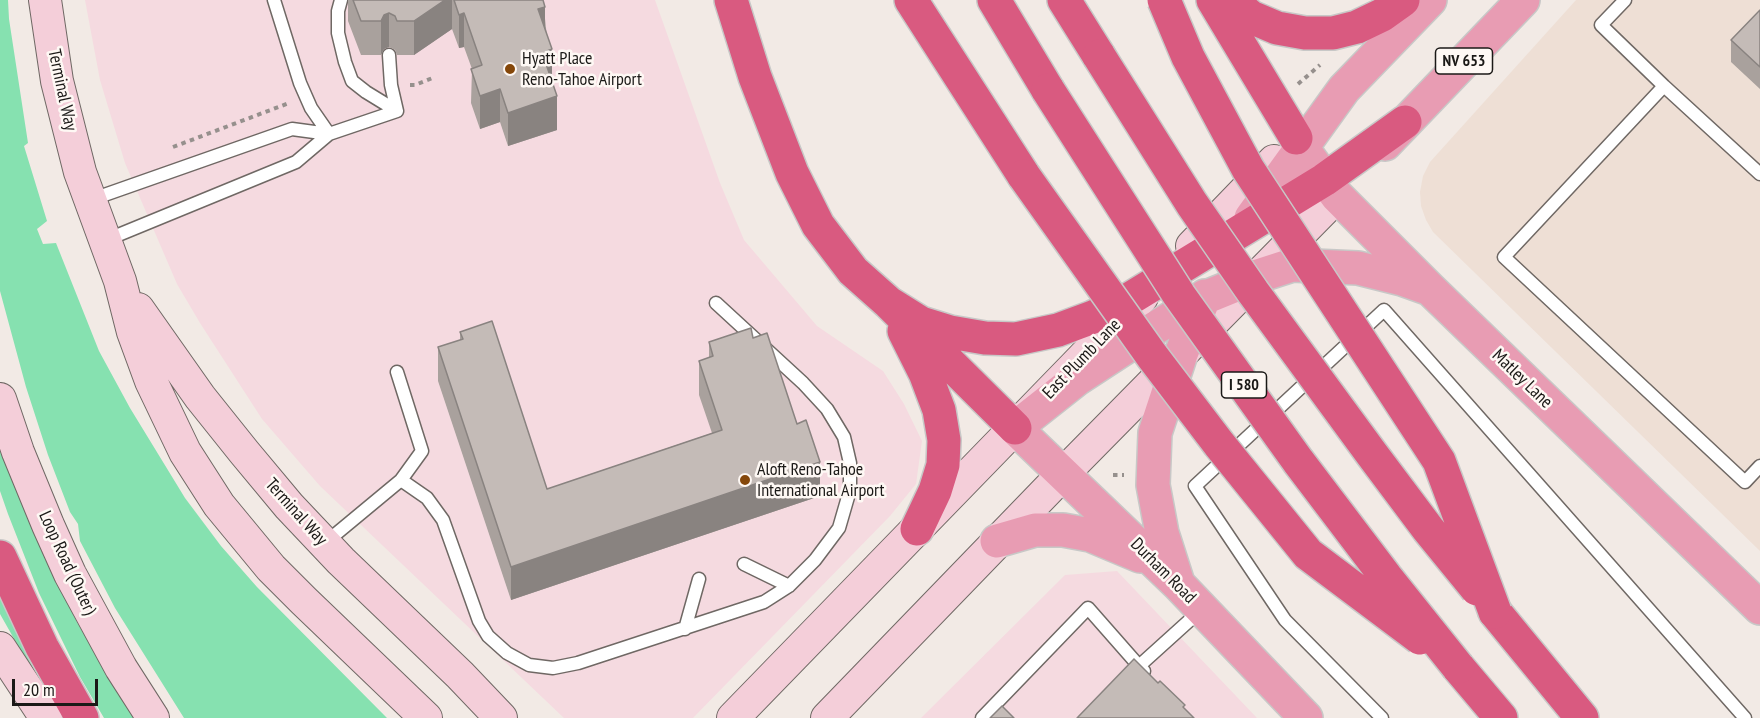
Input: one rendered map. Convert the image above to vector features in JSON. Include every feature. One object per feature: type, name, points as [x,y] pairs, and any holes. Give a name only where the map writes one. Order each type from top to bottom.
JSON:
[{"type":"highway","points":[[731,0],[755,78],[792,173],[818,225],[853,271],[889,303],[1015,428]]},
{"type":"highway","points":[[911,0],[1024,176],[1152,356],[1226,453],[1308,554],[1458,667]]},
{"type":"highway","name":"I 580","points":[[994,0],[1048,90],[1186,305],[1305,470],[1386,577],[1501,718]]},
{"type":"highway","points":[[1064,0],[1192,204],[1312,374],[1428,529],[1582,718]]},
{"type":"highway","points":[[1164,0],[1188,57],[1248,169],[1439,461],[1496,612]]},
{"type":"highway","points":[[1213,0],[1299,143]]},
{"type":"highway","points":[[1230,0],[1251,17],[1277,28],[1305,33],[1333,33],[1357,27],[1382,15],[1403,0]]},
{"type":"highway","points":[[889,303],[921,323],[950,332],[985,338],[1016,339],[1058,330],[1126,301],[1243,230],[1330,188],[1405,122]]},
{"type":"highway","points":[[889,303],[925,373],[939,410],[944,440],[943,465],[935,491],[917,529]]},
{"type":"highway","points":[[0,557],[42,647],[82,718]]},
{"type":"main road","name":"Terminal Way","points":[[45,0],[57,81],[80,172],[120,281],[151,381],[185,453],[219,505],[279,576],[426,718]]},
{"type":"main road","points":[[1179,585],[1162,533],[1153,485],[1155,433],[1181,354],[1204,298],[1243,230],[1299,143],[1344,89],[1430,0]]},
{"type":"main road","points":[[1450,76],[1500,0]]},
{"type":"main road","name":"NV 653","points":[[1405,122],[1523,0]]},
{"type":"main road","name":"Matley Lane","points":[[1299,143],[1330,188],[1430,290],[1752,596]]},
{"type":"main road","name":"East Plumb Lane","points":[[734,718],[1159,280],[1299,143]]},
{"type":"main road","points":[[827,718],[1258,276],[1330,188]]},
{"type":"main road","points":[[1015,428],[1077,379],[1152,330],[1204,298],[1258,276],[1292,265],[1358,268],[1402,279],[1430,290]]},
{"type":"main road","name":"Terminal Way","points":[[120,281],[158,340],[200,397],[289,506],[501,718]]},
{"type":"main road","name":"Loop Road (Outer)","points":[[0,399],[18,452],[70,574],[121,668],[153,718]]},
{"type":"main road","name":"Durham Road","points":[[1015,428],[1179,585],[1306,718]]},
{"type":"main road","points":[[998,541],[1035,530],[1063,530],[1090,535],[1155,562]]},
{"type":"main road","points":[[0,648],[46,718]]},
{"type":"lane","points":[[274,0],[300,83],[311,108],[329,134]]},
{"type":"lane","points":[[341,0],[338,11],[338,33],[352,81],[397,111]]},
{"type":"lane","points":[[1625,0],[1601,25],[1760,174]]},
{"type":"lane","points":[[389,55],[391,84],[397,111]]},
{"type":"lane","points":[[1664,86],[1504,257],[1745,482],[1760,466]]},
{"type":"lane","points":[[105,241],[297,162],[329,134],[397,111]]},
{"type":"lane","points":[[90,200],[292,129],[329,134]]},
{"type":"lane","points":[[401,480],[427,498],[443,520],[479,621],[488,636],[507,653],[529,665],[553,668],[578,663],[764,602],[789,586],[814,560],[839,528],[850,490],[850,463],[844,437],[826,409],[803,383],[716,303]]},
{"type":"lane","points":[[1382,718],[1285,620],[1195,486],[1384,310],[1745,718]]},
{"type":"lane","points":[[325,543],[401,480],[422,451],[397,372]]},
{"type":"lane","points":[[744,564],[789,586]]},
{"type":"lane","points":[[685,629],[699,579]]},
{"type":"lane","points":[[982,718],[1088,609],[1153,681]]},
{"type":"lane","points":[[1139,666],[1202,609]]},
{"type":"path","points":[[1293,88],[1324,61]]},
{"type":"shaded area","points":[[85,0],[655,0],[720,183],[744,240],[817,326],[883,371],[904,404],[922,441],[916,484],[890,516],[693,718],[564,718],[320,486],[262,419],[177,284],[125,163],[100,80]]},
{"type":"shaded area","points":[[1576,0],[1760,0],[1760,551],[1433,232],[1421,206],[1420,192],[1423,176],[1430,162]]},
{"type":"shaded area","points":[[1117,571],[1257,718],[921,718],[1065,575]]},
{"type":"green space","points":[[0,0],[8,0],[28,143],[24,146],[47,221],[37,229],[43,244],[56,243],[99,351],[130,408],[185,498],[221,546],[257,587],[387,718],[184,718],[115,608],[80,541],[78,524],[70,512],[48,455],[26,387],[0,291]]},
{"type":"green space","points":[[0,447],[48,563],[78,624],[135,718],[104,718],[80,677],[39,593],[0,491]]},
{"type":"green space","points":[[0,578],[72,718],[47,697],[0,614]]},
{"type":"building","points":[[353,0],[445,0],[414,21],[397,21],[395,16],[389,13],[384,15],[381,21],[361,21]]},
{"type":"building","points":[[454,0],[543,0],[545,7],[538,9],[552,49],[547,51],[550,62],[546,64],[557,96],[508,113],[500,89],[480,96],[471,69],[482,65],[464,13],[459,15]]},
{"type":"building","points":[[1760,10],[1760,67],[1731,40]]},
{"type":"building","name":"Aloft Reno-Tahoe International Airport","points":[[492,321],[547,489],[722,430],[699,361],[713,356],[709,342],[751,328],[753,338],[767,333],[797,424],[806,420],[820,462],[511,567],[438,347],[463,339],[460,332]]},
{"type":"building","points":[[1134,659],[1185,705],[1183,707],[1194,718],[1077,718]]},
{"type":"building","points":[[1002,706],[1014,718],[990,718]]},
{"type":"place","name":"Hyatt Place Reno-Tahoe Airport","points":[[510,69]]},
{"type":"place","name":"Aloft Reno-Tahoe International Airport","points":[[745,480]]}]
